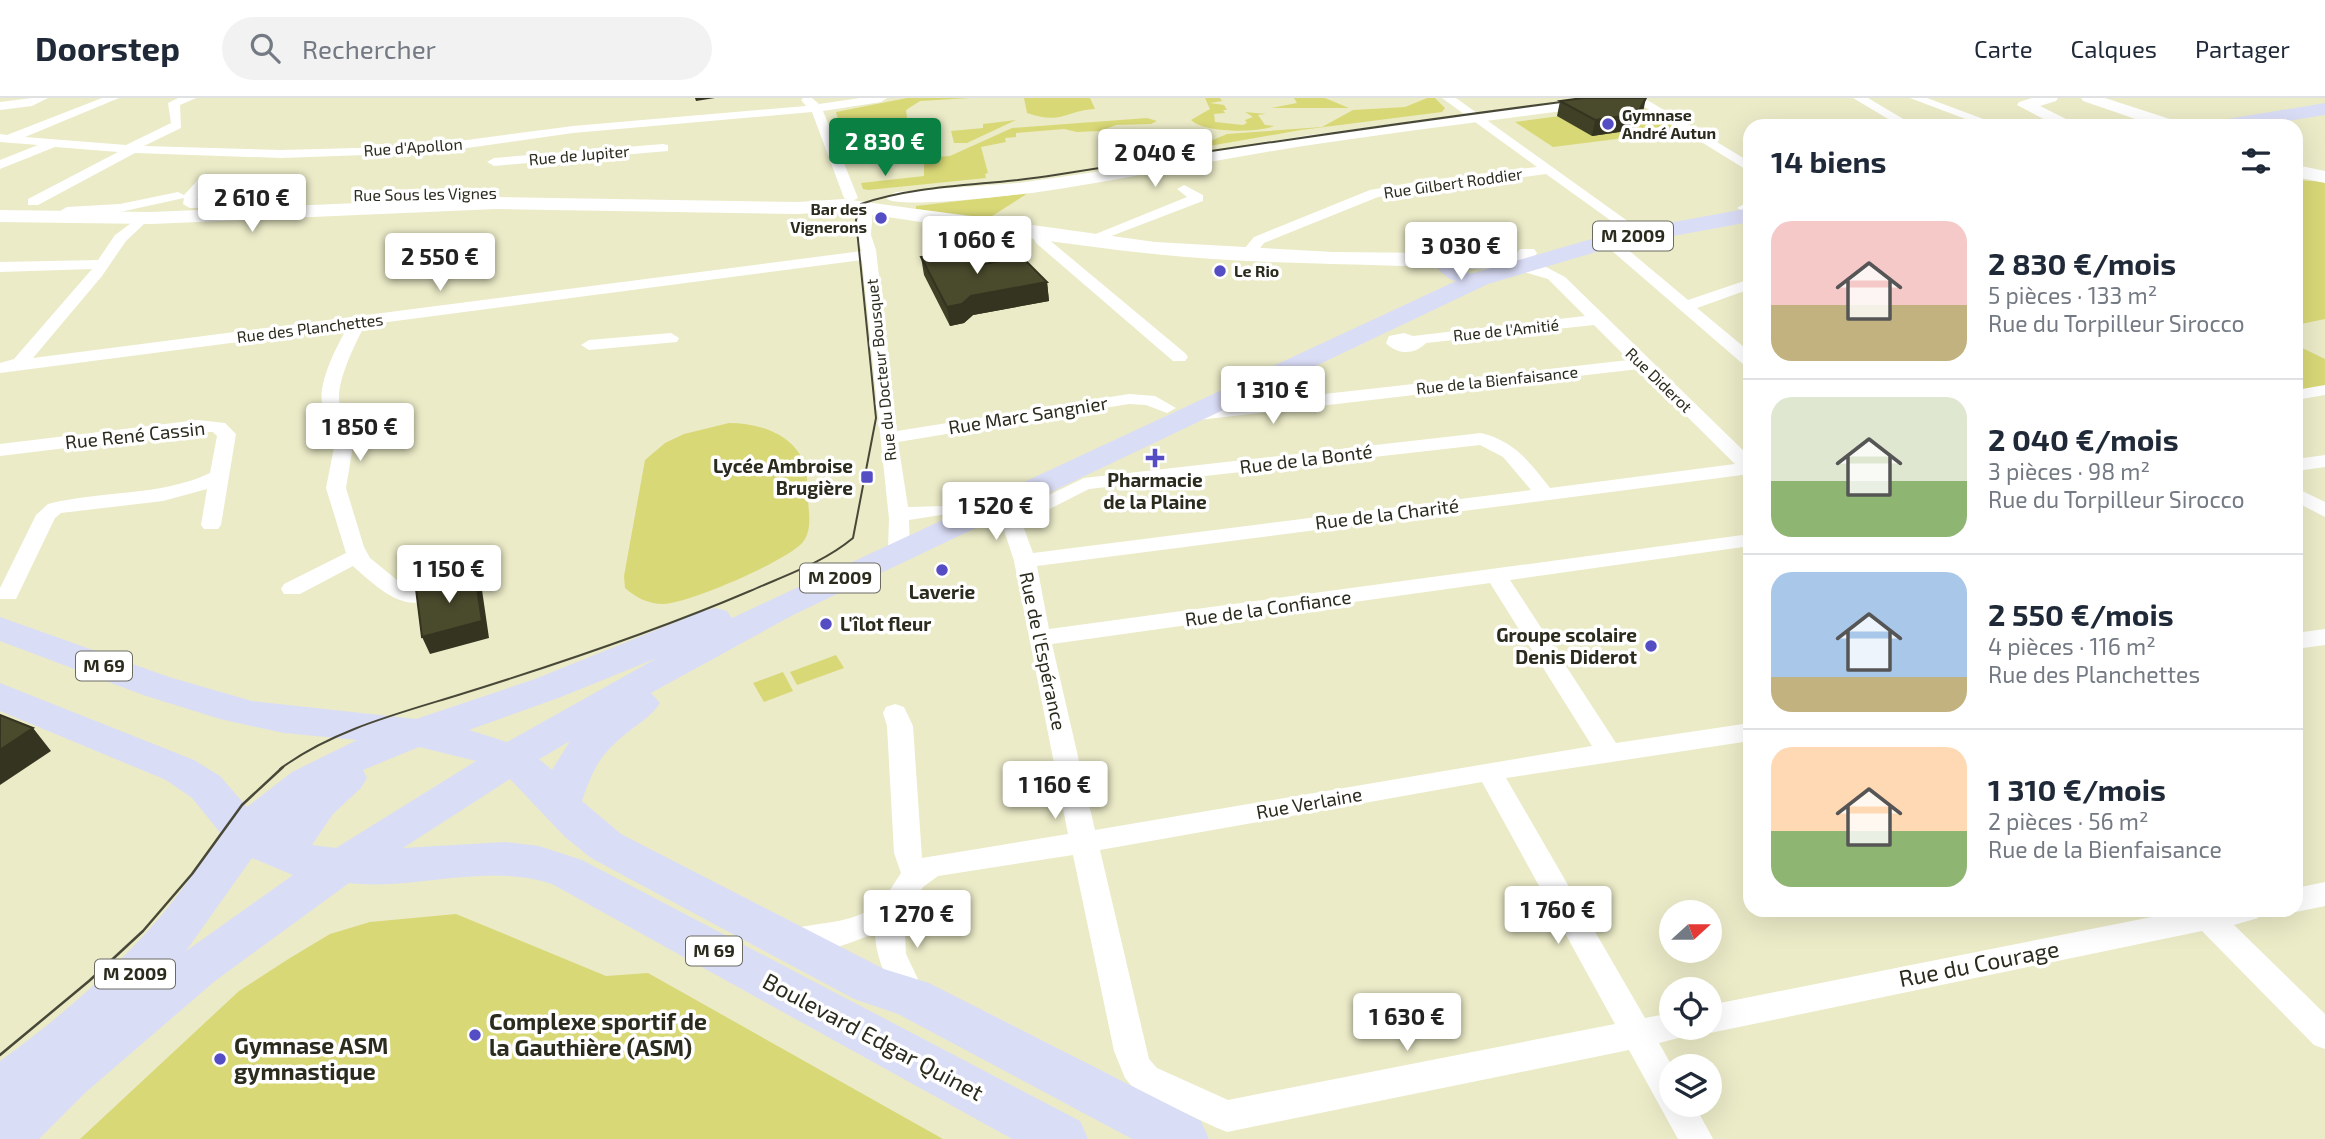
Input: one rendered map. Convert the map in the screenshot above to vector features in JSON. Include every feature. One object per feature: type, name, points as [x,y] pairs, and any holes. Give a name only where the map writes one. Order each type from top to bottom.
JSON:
[{"type":"main road","points":[[2264,119],[2325,109]]},
{"type":"main road","points":[[2303,123],[2325,119]]},
{"type":"main road","name":"M 2009","points":[[1535,263],[1578,237],[1634,231],[1743,211]]},
{"type":"main road","name":"M 2009","points":[[0,1090],[75,1030],[143,966],[193,910],[246,835],[278,804],[302,787],[369,749],[442,738],[829,569],[899,532],[955,514],[1178,412],[1466,269],[1535,263],[1634,231]]},
{"type":"main road","name":"M 2009","points":[[1,1139],[47,1099],[68,1076],[231,942],[315,862],[508,759],[781,607],[899,532]]},
{"type":"main road","name":"M 69","points":[[4,611],[210,702],[289,720],[442,738],[508,759],[542,783],[578,827],[597,840],[871,985],[912,998],[1183,1139]]},
{"type":"main road","points":[[315,862],[295,836],[311,810],[333,788],[376,761],[528,712],[603,682],[668,639]]},
{"type":"main road","points":[[561,804],[573,767],[585,749],[599,734],[668,682],[704,648]]},
{"type":"main road","points":[[210,702],[253,701],[356,710],[433,712],[524,686],[579,677]]},
{"type":"main road","name":"M 69","points":[[0,696],[154,759],[195,779],[215,797],[246,835]]},
{"type":"main road","points":[[167,992],[235,921],[315,862],[439,785],[454,767],[442,738]]},
{"type":"main road","name":"Boulevard Edgar Quinet","points":[[246,835],[315,862],[416,865],[505,859],[539,863],[567,872],[1062,1139]]},
{"type":"main road","points":[[231,942],[343,892],[416,865]]},
{"type":"street","points":[[0,106],[42,98]]},
{"type":"street","name":"Rue d'Apollon","points":[[4,138],[113,98]]},
{"type":"street","points":[[190,98],[174,103],[177,125],[129,149],[34,209],[42,221],[90,226],[102,235],[171,223],[335,214],[369,208]]},
{"type":"street","name":"Rue du Docteur Bousquet","points":[[804,98],[816,108],[858,202],[863,221],[899,532]]},
{"type":"street","name":"Rue d'Apollon","points":[[4,138],[53,144],[240,155],[434,147],[578,129],[816,108],[881,98]]},
{"type":"street","points":[[1448,98],[1634,231]]},
{"type":"street","points":[[1476,120],[1624,98]]},
{"type":"street","points":[[1637,98],[1743,164]]},
{"type":"street","points":[[910,204],[956,195],[967,196],[1131,172],[1360,134],[1645,98]]},
{"type":"street","points":[[1858,98],[1896,119]]},
{"type":"street","points":[[1916,98],[1976,119]]},
{"type":"street","points":[[2050,98],[2025,105],[2056,119]]},
{"type":"street","points":[[2089,98],[2151,119]]},
{"type":"street","name":"Rue de Jupiter","points":[[499,139],[493,167],[662,155],[667,123]]},
{"type":"street","points":[[146,141],[261,147],[280,149],[279,154]]},
{"type":"street","points":[[0,165],[53,144]]},
{"type":"street","points":[[1114,153],[1131,172]]},
{"type":"street","points":[[240,155],[191,195],[190,204],[293,202]]},
{"type":"street","name":"Rue Gilbert Roddier","points":[[1248,254],[1259,240],[1375,193],[1421,184],[1548,170]]},
{"type":"street","points":[[2303,173],[2325,178]]},
{"type":"street","points":[[157,209],[211,177]]},
{"type":"street","points":[[2303,177],[2325,178]]},
{"type":"street","points":[[1088,240],[1198,198],[1184,189]]},
{"type":"street","name":"Rue Sous les Vignes","points":[[0,209],[165,211],[349,196],[442,192],[910,204],[1038,233],[1088,240],[1248,254],[1379,258],[1466,269]]},
{"type":"street","points":[[67,211],[120,208],[178,196]]},
{"type":"street","name":"Rue Sous les Vignes","points":[[0,216],[34,209],[151,218],[496,203],[842,210],[858,202]]},
{"type":"street","points":[[0,381],[7,367],[102,264],[130,228]]},
{"type":"street","points":[[1038,233],[1041,240],[1179,356]]},
{"type":"street","points":[[1609,241],[1743,355]]},
{"type":"street","name":"Rue des Planchettes","points":[[7,367],[869,255]]},
{"type":"street","name":"Rue Diderot","points":[[1569,292],[1521,275],[1535,263],[1564,283],[1569,292],[1641,364],[1743,461]]},
{"type":"street","points":[[0,267],[102,264]]},
{"type":"street","points":[[1686,306],[1743,286]]},
{"type":"street","name":"Rue de l'Amitié","points":[[1415,342],[1422,338],[1597,320]]},
{"type":"street","points":[[359,321],[341,360],[330,399],[333,410],[347,427],[336,488],[357,555],[389,585],[413,597]]},
{"type":"street","points":[[589,345],[671,338]]},
{"type":"street","name":"Rue de la Bienfaisance","points":[[1178,412],[1353,397],[1641,364]]},
{"type":"street","points":[[2303,394],[2325,390]]},
{"type":"street","name":"Rue Marc Sangnier","points":[[887,438],[1129,398],[1149,400],[1178,412]]},
{"type":"street","name":"Rue René Cassin","points":[[0,450],[198,426],[218,427],[227,434],[211,525]]},
{"type":"street","name":"Rue de la Bonté","points":[[1011,522],[1084,484],[1481,439],[1497,442],[1514,456],[1545,494]]},
{"type":"street","points":[[2303,464],[2325,461]]},
{"type":"street","name":"Rue de la Charité","points":[[1025,561],[1743,469]]},
{"type":"street","points":[[4,611],[46,515],[55,508],[184,491],[207,484],[220,475]]},
{"type":"street","points":[[2303,498],[2325,511]]},
{"type":"street","points":[[955,514],[1011,522]]},
{"type":"street","name":"Rue de l'Espérance","points":[[1011,522],[1025,561],[1039,638],[1130,1051],[1136,1068],[1146,1079],[1227,1116],[1636,1034]]},
{"type":"street","name":"Rue de la Confiance","points":[[1039,638],[1743,541]]},
{"type":"street","points":[[292,589],[357,555]]},
{"type":"street","points":[[1497,577],[1610,754]]},
{"type":"street","points":[[2303,640],[2325,637]]},
{"type":"street","points":[[785,941],[832,938],[859,928],[889,912],[916,874],[909,862],[900,726],[895,713]]},
{"type":"street","name":"Rue Verlaine","points":[[916,874],[934,865],[1085,842],[1489,771],[1743,733]]},
{"type":"street","points":[[1489,771],[1659,1075]]},
{"type":"street","points":[[2303,899],[2325,894]]},
{"type":"street","points":[[889,912],[891,954],[912,998]]},
{"type":"street","name":"Rue du Courage","points":[[1722,1016],[2190,917]]},
{"type":"street","points":[[2207,917],[2325,1035]]},
{"type":"street","points":[[1636,1034],[1659,1029]]},
{"type":"street","points":[[1683,1117],[1696,1139]]},
{"type":"shaded area","points":[[907,98],[970,98],[920,101],[906,110],[907,118],[854,122],[854,151],[853,155],[849,156],[836,112]]},
{"type":"shaded area","points":[[1024,98],[1090,98],[1095,109],[1048,118],[1027,113]]},
{"type":"shaded area","points":[[1205,98],[1220,98],[1222,101],[1210,103],[1224,105],[1227,110],[1223,110],[1225,113],[1214,114],[1215,122],[1243,125],[1247,123],[1245,120],[1253,117],[1245,112],[1266,114],[1258,115],[1265,125],[1274,126],[1256,130],[1231,130],[1198,124],[1191,120],[1210,109]]},
{"type":"shaded area","points":[[1294,98],[1325,98],[1349,108],[1271,108],[1297,103]]},
{"type":"shaded area","points":[[1427,98],[1435,98],[1445,108],[1442,112],[1301,130],[1192,149],[1227,134],[1322,127],[1353,110],[1405,107]]},
{"type":"shaded area","points":[[1627,107],[1647,109],[1680,131],[1553,147],[1515,122]]},
{"type":"shaded area","points":[[1147,118],[1157,121],[1151,124],[1116,125],[1100,131],[1077,132],[1064,129],[1016,133],[1016,137],[1005,138],[1006,142],[981,147],[988,173],[985,174],[986,178],[868,190],[863,189],[861,183],[924,176],[924,158],[950,156],[1012,128]]},
{"type":"shaded area","points":[[1016,120],[967,143],[954,143],[951,131],[983,128],[983,124]]},
{"type":"shaded area","points":[[2303,180],[2325,182],[2325,319],[2303,324]]},
{"type":"shaded area","points":[[1028,193],[989,218],[916,209],[916,206]]},
{"type":"shaded area","points":[[2303,348],[2325,359],[2325,390],[2303,394]]},
{"type":"shaded area","points":[[729,423],[751,425],[773,432],[792,444],[799,453],[807,477],[809,522],[806,537],[778,560],[693,597],[663,604],[637,597],[625,588],[624,576],[645,460],[665,443],[684,434]]},
{"type":"shaded area","points":[[836,655],[844,668],[797,685],[790,672]]},
{"type":"shaded area","points":[[783,672],[793,691],[764,702],[753,683]]},
{"type":"shaded area","name":"Complexe sportif de la Gauthière (ASM)","points":[[456,914],[606,976],[648,973],[943,1139],[80,1139],[239,991],[330,934],[370,922]]},
{"type":"building","points":[[1583,98],[1646,98],[1637,114],[1595,120],[1560,101]]},
{"type":"building","points":[[962,251],[973,266],[1022,257],[1047,282],[971,296],[962,304],[947,307],[921,257]]},
{"type":"building","points":[[475,574],[482,621],[422,637],[416,589]]},
{"type":"building","points":[[0,715],[33,728],[0,750]]},
{"type":"tram line","points":[[283,767],[321,744],[364,725],[567,660],[714,606],[817,562],[853,538],[876,418],[856,220],[861,204],[933,188],[1031,179],[1592,98]]},
{"type":"tram line","points":[[0,1055],[89,981],[143,931],[192,874],[242,805],[283,767]]},
{"type":"place","name":"Gymnase André Autun","points":[[1608,124]]},
{"type":"place","name":"Bar des Vignerons","points":[[881,218]]},
{"type":"place","name":"Le Rio","points":[[1220,271]]},
{"type":"place","name":"Pharmacie de la Plaine","points":[[1155,458]]},
{"type":"place","name":"Lycée Ambroise Brugière","points":[[867,477]]},
{"type":"place","name":"Laverie","points":[[942,570]]},
{"type":"place","name":"L'îlot fleur","points":[[826,624]]},
{"type":"place","name":"Groupe scolaire Denis Diderot","points":[[1651,646]]},
{"type":"place","name":"Complexe sportif de la Gauthière (ASM)","points":[[475,1035]]},
{"type":"place","name":"Gymnase ASM gymnastique","points":[[220,1059]]}]
